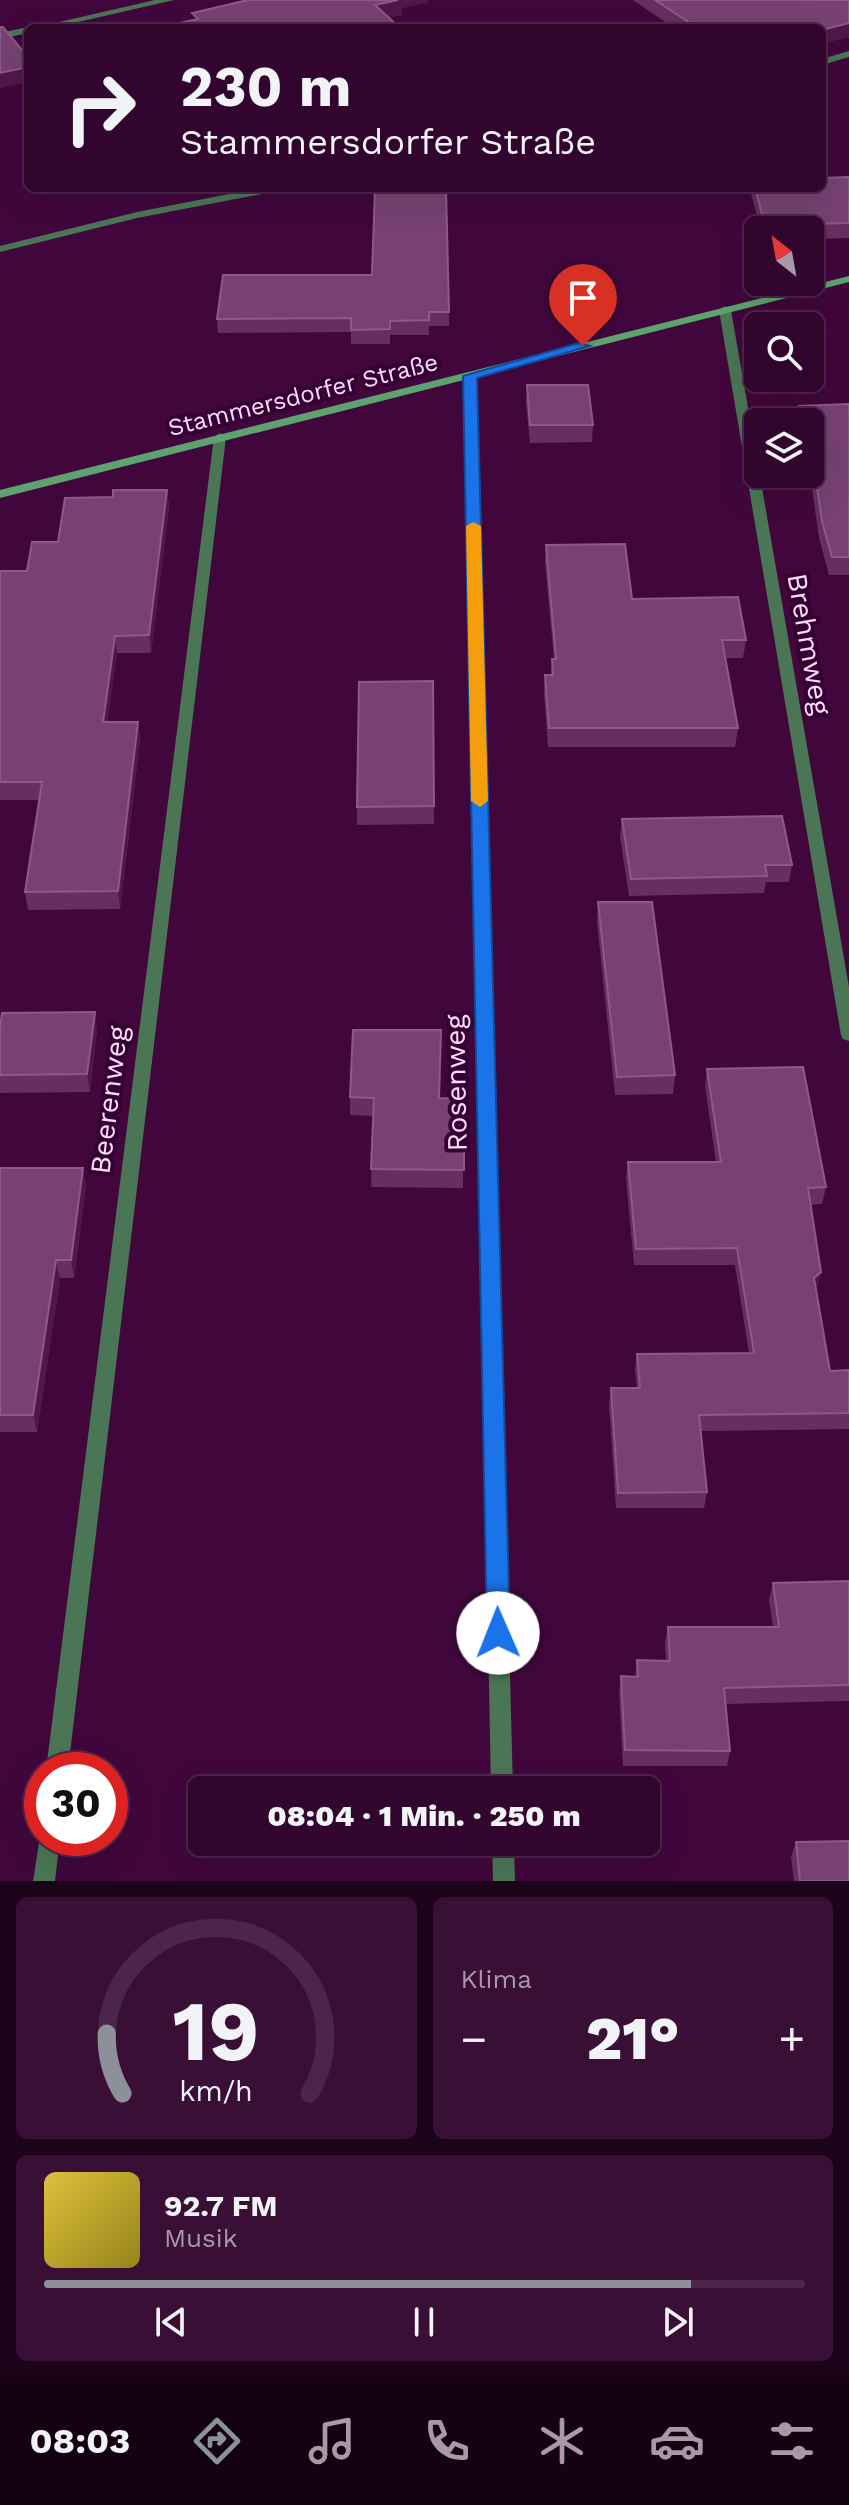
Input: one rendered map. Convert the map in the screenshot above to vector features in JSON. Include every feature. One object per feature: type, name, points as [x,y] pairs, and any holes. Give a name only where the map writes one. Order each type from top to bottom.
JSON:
[{"type":"main road","name":"Stammersdorfer Straße","points":[[0,494],[849,279]]},
{"type":"street","points":[[57,24],[169,0]]},
{"type":"street","points":[[0,36],[24,31]]},
{"type":"street","points":[[826,61],[849,54]]},
{"type":"street","points":[[0,249],[137,215],[256,192]]},
{"type":"street","name":"Brehmweg","points":[[725,310],[849,1035]]},
{"type":"street","name":"Rosenweg","points":[[470,376],[502,1776]]},
{"type":"street","name":"Beerenweg","points":[[59,1752],[220,437]]},
{"type":"street","points":[[44,1881],[47,1856]]},
{"type":"street","points":[[503,1856],[504,1881]]},
{"type":"building","points":[[248,0],[398,0],[375,5],[396,24],[175,24],[198,19],[192,13]]},
{"type":"building","points":[[655,0],[849,0],[849,23],[826,29],[826,24],[691,24]]},
{"type":"building","points":[[0,27],[3,27],[24,52],[24,68],[0,73]]},
{"type":"building","points":[[849,177],[849,223],[824,224],[824,216],[763,216],[756,192],[826,192],[826,178]]},
{"type":"building","points":[[375,192],[446,192],[449,312],[429,312],[429,320],[390,321],[390,329],[351,330],[351,318],[217,319],[223,275],[372,275]]},
{"type":"building","points":[[527,385],[588,385],[593,425],[530,425]]},
{"type":"building","points":[[849,404],[849,557],[832,557],[822,521],[817,488],[824,488],[824,408],[799,406]]},
{"type":"building","points":[[113,490],[167,490],[149,635],[115,636],[103,722],[138,722],[118,891],[25,892],[42,782],[0,782],[0,571],[27,571],[32,542],[58,542],[65,498],[113,497]]},
{"type":"building","points":[[625,544],[632,599],[738,597],[746,640],[722,640],[738,728],[549,728],[545,675],[553,675],[552,659],[556,659],[546,545]]},
{"type":"building","points":[[433,681],[434,806],[357,807],[359,682]]},
{"type":"building","points":[[782,816],[792,865],[765,865],[767,876],[631,879],[622,819]]},
{"type":"building","points":[[598,902],[652,902],[675,1075],[617,1077]]},
{"type":"building","points":[[95,1012],[87,1074],[0,1075],[2,1013]]},
{"type":"building","points":[[353,1030],[441,1030],[439,1098],[464,1099],[464,1170],[371,1169],[374,1098],[350,1097]]},
{"type":"building","points":[[803,1067],[826,1187],[808,1188],[821,1272],[814,1278],[830,1371],[849,1370],[849,1413],[699,1415],[707,1492],[618,1493],[611,1388],[640,1388],[637,1354],[754,1353],[737,1248],[636,1249],[628,1162],[721,1162],[707,1069]]},
{"type":"building","points":[[0,1168],[83,1168],[71,1260],[56,1260],[33,1415],[0,1415]]},
{"type":"building","points":[[849,1581],[849,1685],[724,1688],[730,1751],[625,1750],[621,1676],[638,1677],[637,1660],[670,1661],[668,1627],[779,1627],[773,1583]]},
{"type":"building","points":[[849,1841],[849,1881],[800,1881],[796,1842]]},
{"type":"slow traffic","points":[[473,526],[480,801]]},
{"type":"route","points":[[498,1633],[470,376],[583,346]]}]
